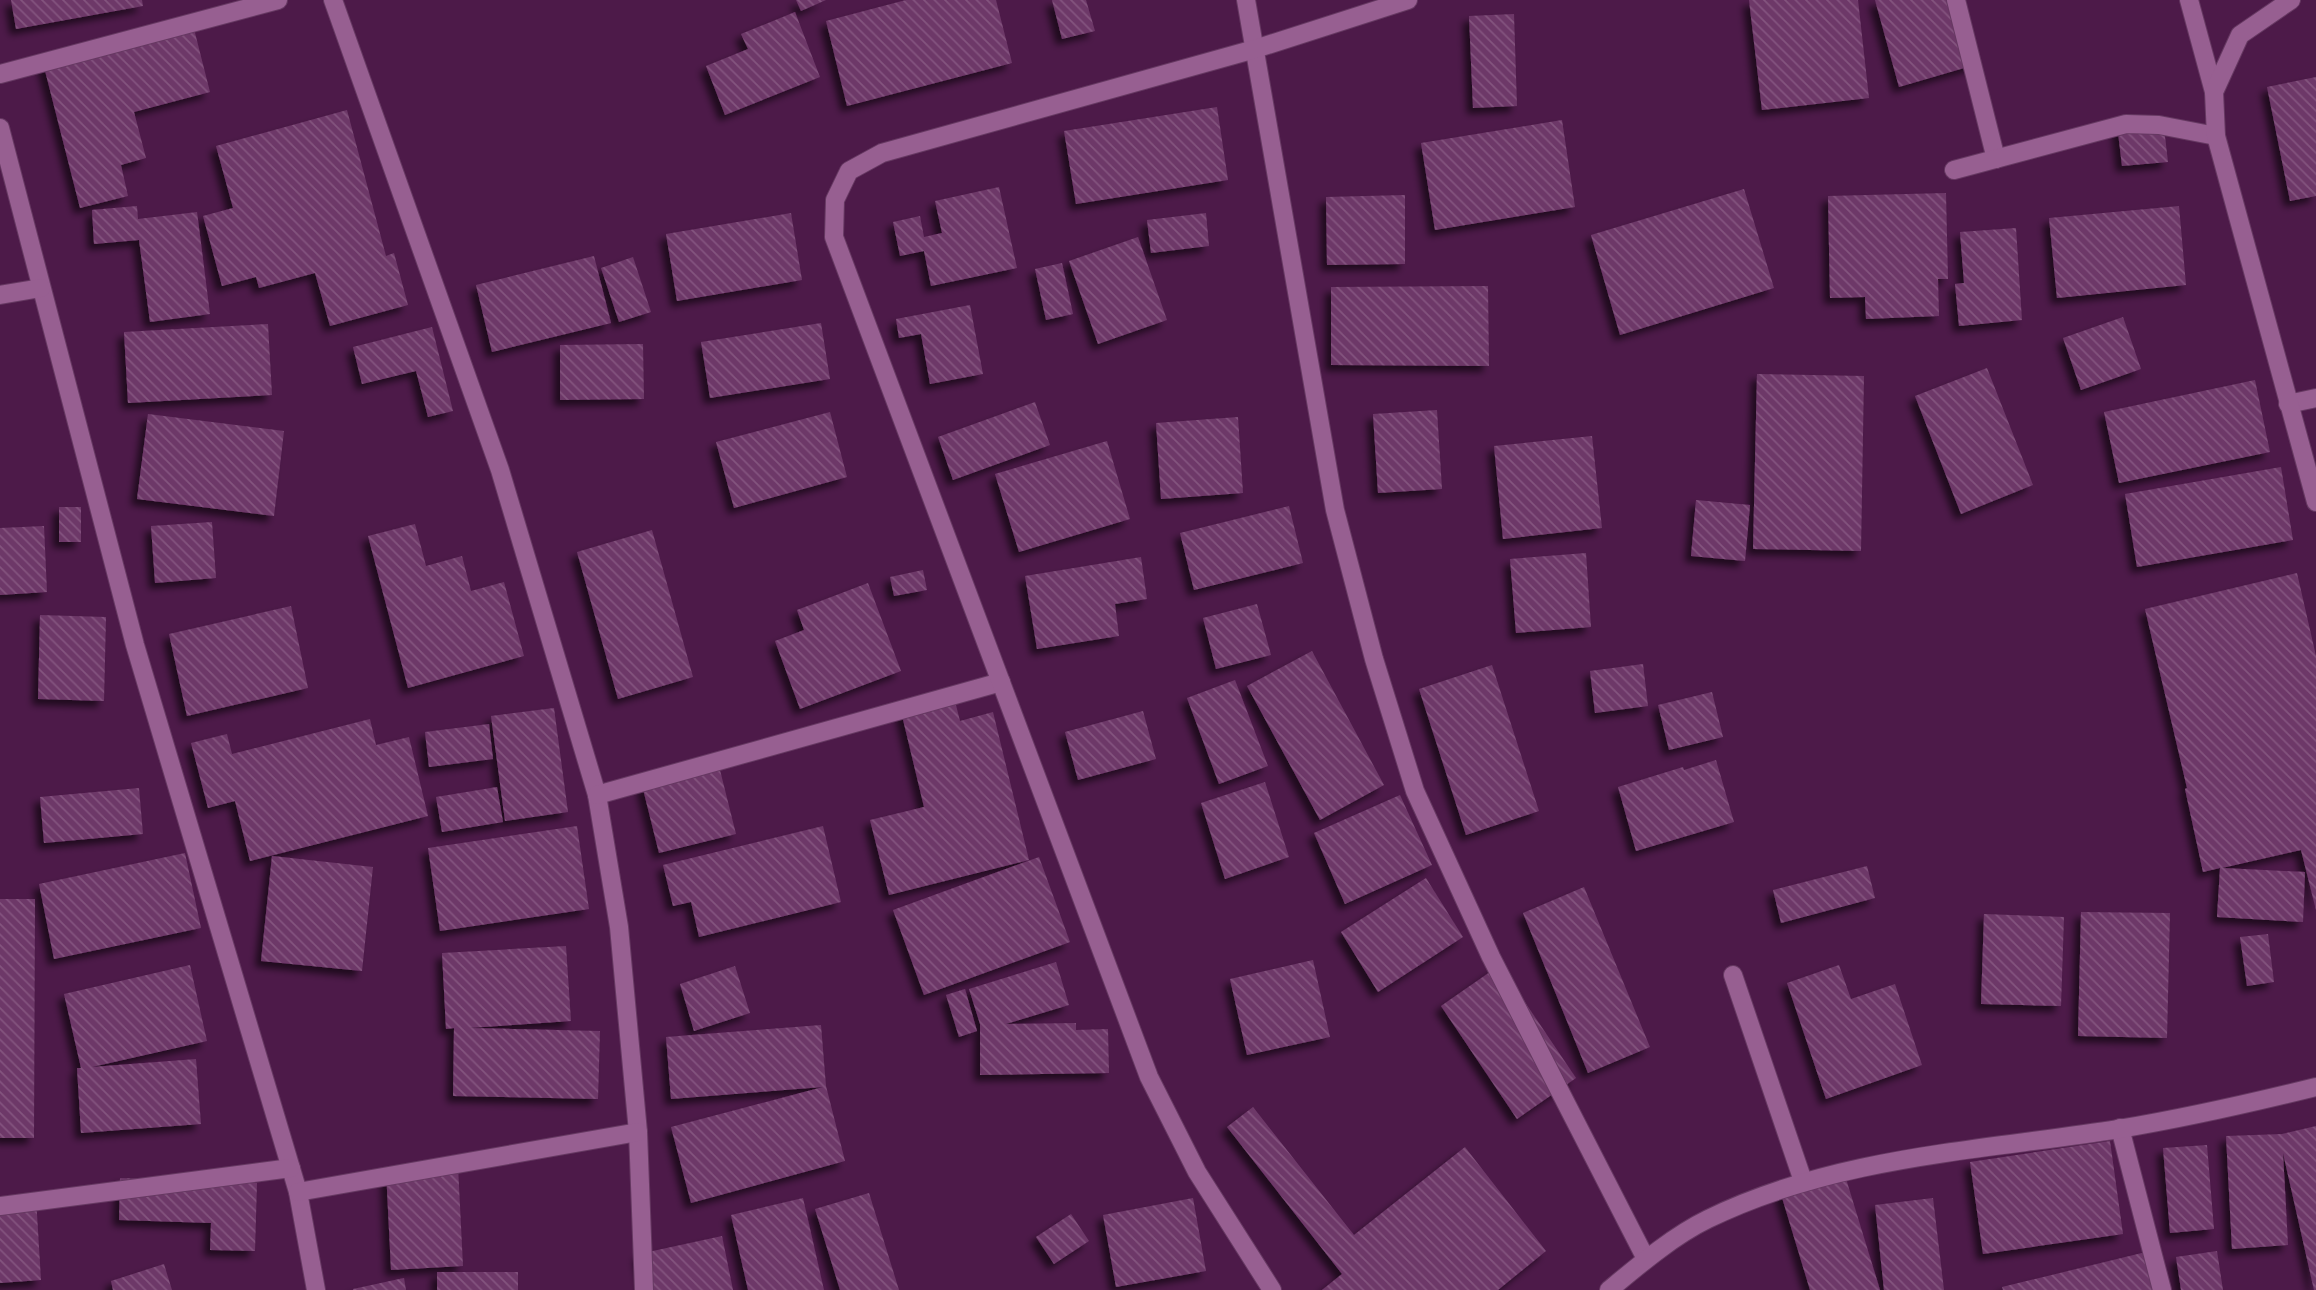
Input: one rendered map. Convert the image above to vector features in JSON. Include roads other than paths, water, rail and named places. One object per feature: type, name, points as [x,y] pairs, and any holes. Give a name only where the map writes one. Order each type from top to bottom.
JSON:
[{"type":"street","points":[[0,74],[278,0]]},
{"type":"street","points":[[333,0],[500,470],[597,795],[619,927],[638,1132],[644,1290]]},
{"type":"street","points":[[1246,0],[1335,510],[1374,659],[1415,792],[1491,957],[1646,1259]]},
{"type":"street","points":[[1272,1290],[1197,1172],[1149,1077],[834,237],[835,200],[849,171],[882,153],[1255,48],[1408,0]]},
{"type":"street","points":[[1956,0],[1996,159]]},
{"type":"street","points":[[2189,0],[2214,92],[2216,136],[2316,502]]},
{"type":"street","points":[[2214,92],[2240,35],[2291,0]]},
{"type":"street","points":[[1954,170],[2126,124],[2159,125],[2216,136]]},
{"type":"street","points":[[0,128],[135,645],[298,1192],[316,1290]]},
{"type":"street","points":[[0,295],[41,288]]},
{"type":"street","points":[[2288,404],[2316,398]]},
{"type":"street","points":[[597,795],[1001,682]]},
{"type":"street","points":[[1733,975],[1803,1181]]},
{"type":"street","points":[[1609,1290],[1646,1259],[1706,1219],[1803,1181],[1900,1159],[2120,1128],[2316,1087]]},
{"type":"street","points":[[2120,1128],[2162,1290]]},
{"type":"street","points":[[298,1192],[638,1132]]},
{"type":"street","points":[[0,1206],[290,1168]]}]
